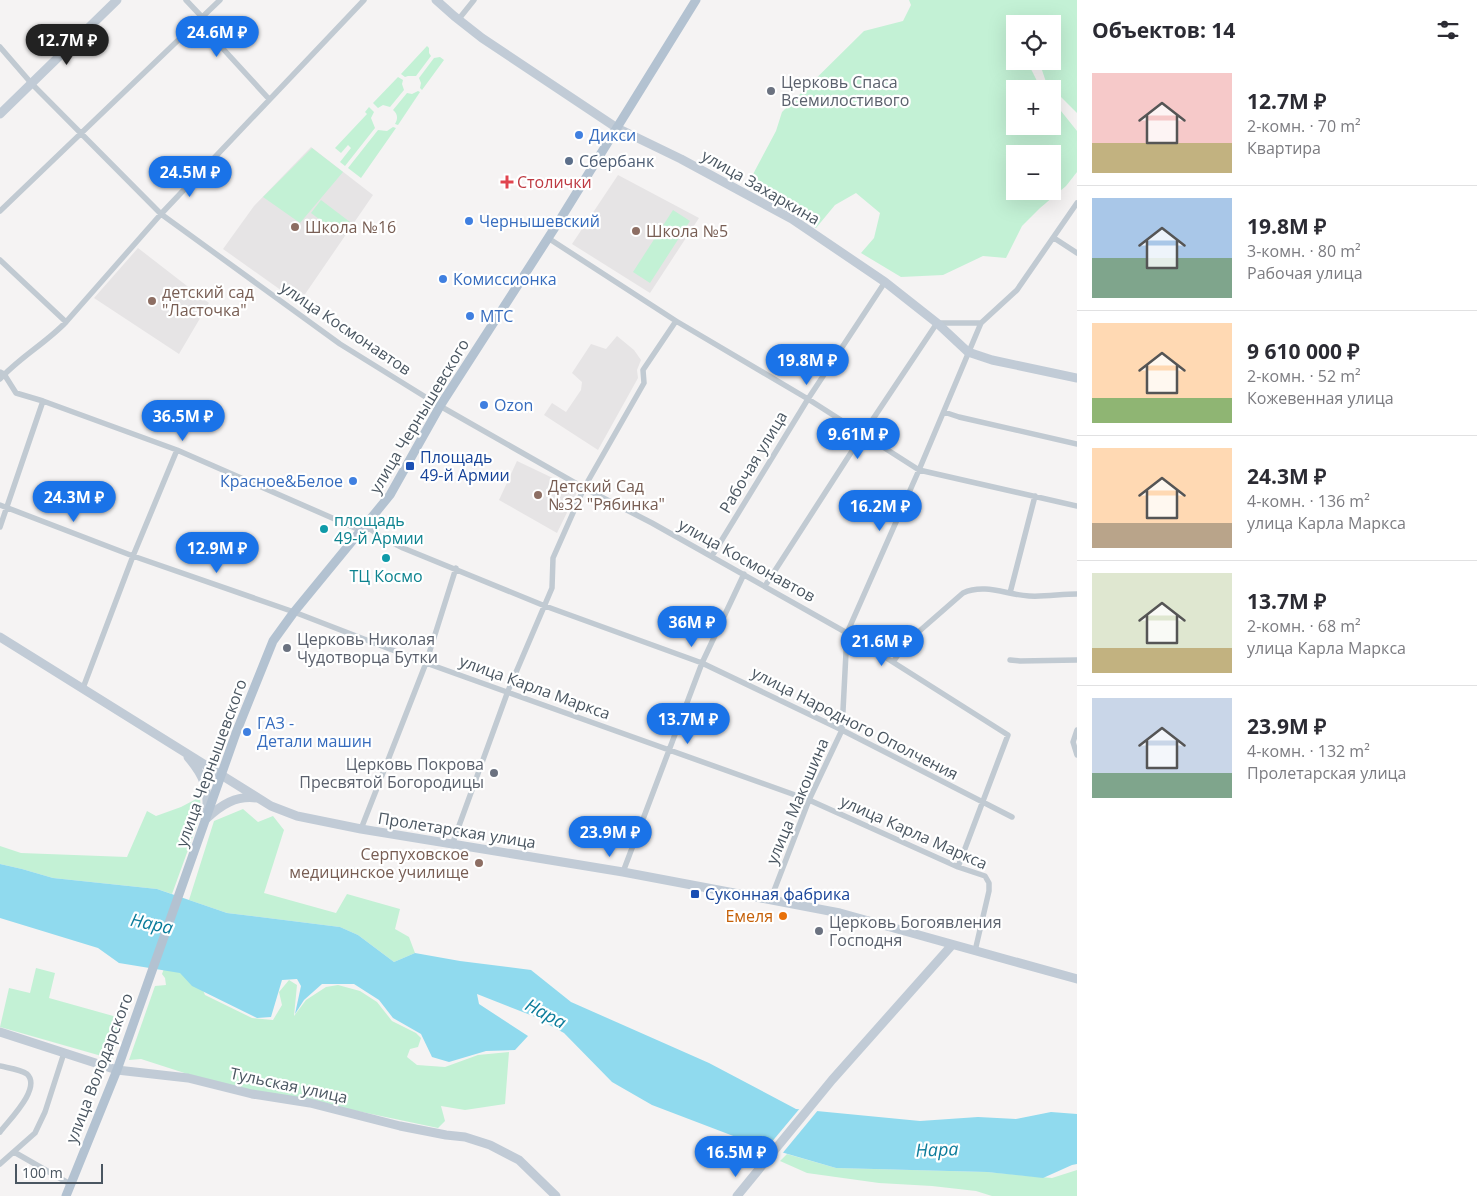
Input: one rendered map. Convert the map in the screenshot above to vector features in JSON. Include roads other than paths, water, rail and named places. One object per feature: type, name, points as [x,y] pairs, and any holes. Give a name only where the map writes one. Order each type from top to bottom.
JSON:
[{"type":"main road","name":"улица Чернышевского","points":[[149,979],[236,733],[273,641],[294,612],[390,496],[440,406],[548,238],[696,0]]},
{"type":"main road","name":"улица Володарского","points":[[66,1196],[117,1070],[149,979]]},
{"type":"street","points":[[0,114],[117,0]]},
{"type":"street","points":[[186,0],[202,18],[215,40],[269,100]]},
{"type":"street","points":[[0,211],[220,0]]},
{"type":"street","points":[[2,375],[53,335],[66,322],[161,214],[364,0]]},
{"type":"street","name":"улица Захаркина","points":[[436,0],[482,38],[617,128],[681,159],[792,219],[885,282],[937,323],[968,352],[992,360],[1077,378]]},
{"type":"street","points":[[458,20],[474,0]]},
{"type":"street","name":"улица Космонавтов","points":[[0,48],[32,84],[161,214],[340,344],[440,406],[847,633],[1008,735],[983,802]]},
{"type":"street","name":"улица Макошина","points":[[770,901],[809,800],[842,730],[847,633],[920,470],[968,352],[981,323],[1017,290],[1077,203]]},
{"type":"street","points":[[548,238],[676,321],[808,399],[920,470],[1077,506]]},
{"type":"street","points":[[1054,238],[1077,253]]},
{"type":"street","points":[[0,260],[66,322]]},
{"type":"street","name":"Рабочая улица","points":[[712,556],[808,399],[885,282]]},
{"type":"street","points":[[452,844],[508,691],[552,588],[553,558],[584,488],[644,383],[643,370],[676,321]]},
{"type":"street","points":[[765,586],[937,323],[981,323]]},
{"type":"street","name":"улица Народного Ополчения","points":[[2,375],[16,393],[177,450],[362,531],[369,528],[381,537],[403,548],[456,568],[545,606],[702,662],[842,730],[1012,817]]},
{"type":"street","points":[[0,527],[43,401]]},
{"type":"street","points":[[944,412],[1077,444]]},
{"type":"street","points":[[83,688],[133,556],[177,450]]},
{"type":"street","points":[[1010,593],[1035,496]]},
{"type":"street","name":"улица Карла Маркса","points":[[0,505],[133,556],[294,612],[426,663],[809,800],[958,867],[985,876],[990,883],[976,951]]},
{"type":"street","points":[[361,829],[426,663],[456,568]]},
{"type":"street","points":[[623,872],[702,662],[744,574]]},
{"type":"street","points":[[893,662],[908,641],[963,593],[971,589],[990,588],[1029,596],[1077,594]]},
{"type":"street","name":"Пролетарская улица","points":[[0,637],[271,806],[297,816],[361,829],[623,872],[840,913],[1077,979]]},
{"type":"street","points":[[1010,660],[1077,660]]},
{"type":"street","points":[[1077,730],[1073,742],[1077,755]]},
{"type":"street","points":[[182,750],[204,779],[208,796],[206,819]]},
{"type":"street","points":[[206,819],[216,809],[236,799],[246,796],[259,798]]},
{"type":"street","points":[[958,867],[983,802]]},
{"type":"street","points":[[737,1196],[832,1080],[952,945]]},
{"type":"street","name":"Тульская улица","points":[[0,1032],[117,1070],[188,1078],[252,1094],[310,1103],[400,1126],[465,1137],[490,1145],[519,1160],[556,1196]]},
{"type":"street","points":[[0,1164],[35,1133],[45,1112],[64,1053]]},
{"type":"street","points":[[0,1066],[27,1074],[31,1084],[28,1096],[0,1132]]},
{"type":"street","points":[[14,1152],[70,1184]]},
{"type":"water","name":"Нара","points":[[0,864],[53,878],[157,889],[227,913],[340,927],[358,935],[394,962],[415,953],[531,970],[571,1002],[709,1063],[796,1109],[920,1121],[978,1117],[1016,1119],[1051,1112],[1077,1114],[1077,1164],[1043,1178],[987,1172],[836,1168],[757,1145],[652,1105],[612,1082],[564,1033],[533,1016],[477,994],[479,1004],[528,1036],[515,1050],[486,1051],[449,1062],[432,1057],[421,1034],[393,1018],[379,1000],[354,984],[322,984],[304,1000],[295,1014],[301,986],[297,979],[282,980],[271,1017],[257,1018],[192,986],[180,973],[119,963],[98,948],[0,918]]},
{"type":"place","name":"Церковь Спаса Всемилостивого","points":[[771,91]]},
{"type":"place","name":"Дикси","points":[[579,135]]},
{"type":"place","name":"Сбербанк","points":[[569,161]]},
{"type":"place","name":"Столички","points":[[507,182]]},
{"type":"place","name":"Чернышевский","points":[[469,221]]},
{"type":"place","name":"Школа №16","points":[[295,227]]},
{"type":"place","name":"Школа №5","points":[[636,231]]},
{"type":"place","name":"Комиссионка","points":[[443,279]]},
{"type":"place","name":"детский сад \"Ласточка\"","points":[[152,301]]},
{"type":"place","name":"МТС","points":[[470,316]]},
{"type":"place","name":"Ozon","points":[[484,405]]},
{"type":"place","name":"Площадь 49-й Армии","points":[[410,466]]},
{"type":"place","name":"Красное&Белое","points":[[353,481]]},
{"type":"place","name":"Детский Сад №32 \"Рябинка\"","points":[[538,495]]},
{"type":"place","name":"площадь 49-й Армии","points":[[324,529]]},
{"type":"place","name":"ТЦ Космо","points":[[386,558]]},
{"type":"place","name":"Церковь Николая Чудотворца Бутки","points":[[287,648]]},
{"type":"place","name":"ГАЗ - Детали машин","points":[[247,732]]},
{"type":"place","name":"Церковь Покрова Пресвятой Богородицы","points":[[494,773]]},
{"type":"place","name":"Серпуховское медицинское училище","points":[[479,863]]},
{"type":"place","name":"Суконная фабрика","points":[[695,894]]},
{"type":"place","name":"Емеля","points":[[783,916]]},
{"type":"place","name":"Церковь Богоявления Господня","points":[[819,931]]}]
